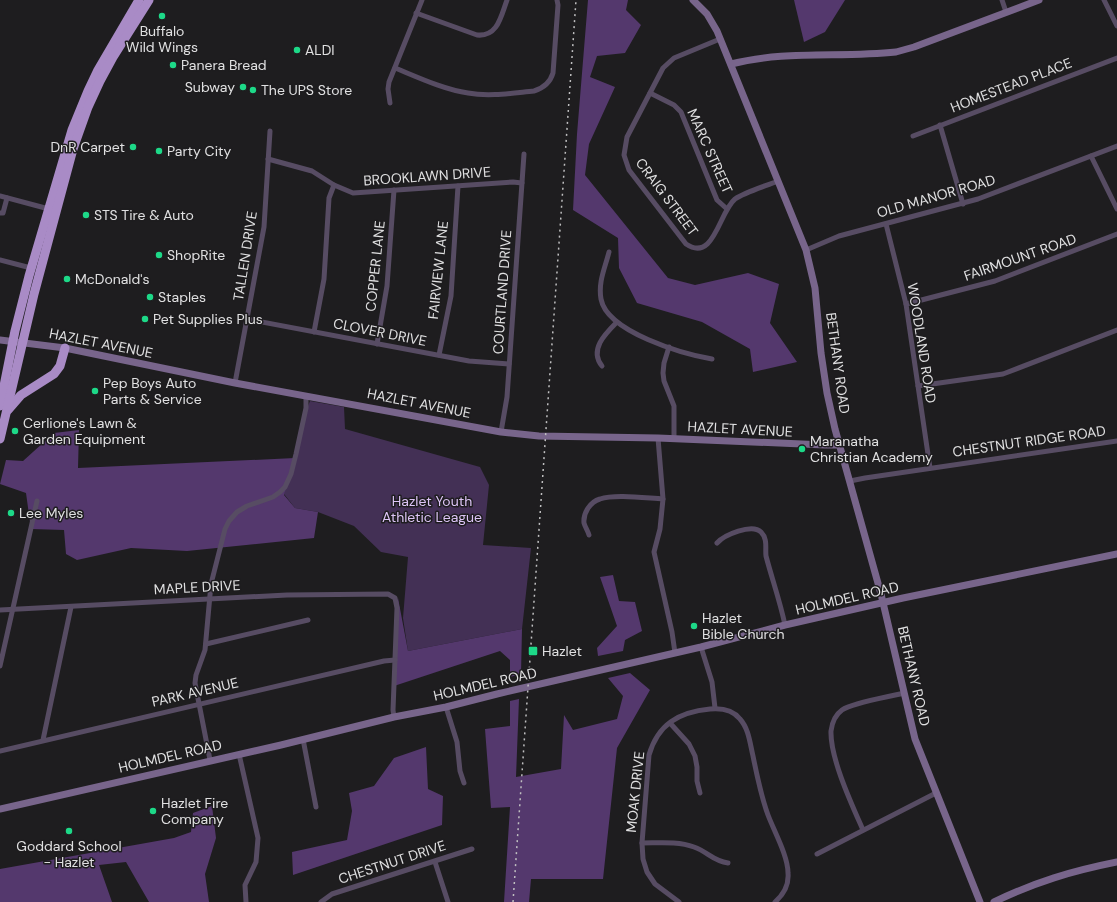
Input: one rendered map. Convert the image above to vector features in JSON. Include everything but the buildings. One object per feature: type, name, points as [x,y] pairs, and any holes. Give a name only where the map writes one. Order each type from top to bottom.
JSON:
[{"type":"highway","points":[[4,408],[18,342],[31,268],[72,130],[98,70],[139,0]]},
{"type":"highway","points":[[0,378],[18,342],[68,168],[88,107],[107,68],[149,0]]},
{"type":"highway","points":[[4,408],[54,374],[60,366],[65,348]]},
{"type":"highway","points":[[0,439],[8,364]]},
{"type":"street","points":[[390,102],[388,89],[422,0]]},
{"type":"street","points":[[416,13],[477,36],[483,36],[488,35],[496,28],[507,0]]},
{"type":"street","points":[[395,68],[453,90],[469,94],[539,90],[547,84],[553,72],[558,5],[557,0]]},
{"type":"street","name":"BETHANY ROAD","points":[[693,0],[702,8],[711,20],[720,39],[806,250],[815,288],[821,353],[827,393],[839,445],[883,602],[916,739],[980,902]]},
{"type":"street","points":[[1002,0],[1006,12]]},
{"type":"street","points":[[731,64],[750,59],[780,56],[896,52],[914,47],[1039,0]]},
{"type":"street","points":[[1104,0],[1117,26]]},
{"type":"street","name":"CRAIG STREET","points":[[720,39],[674,58],[663,68],[625,141],[624,150],[626,162],[631,173],[686,244],[690,247],[700,249],[707,246],[711,242],[727,208],[738,197],[778,181]]},
{"type":"street","name":"HOMESTEAD PLACE","points":[[913,136],[1117,58]]},
{"type":"street","name":"MARC STREET","points":[[650,93],[674,105],[681,112],[717,200],[727,208]]},
{"type":"street","points":[[940,125],[963,204]]},
{"type":"street","name":"TALLEN DRIVE","points":[[235,383],[264,227],[270,131]]},
{"type":"street","name":"OLD MANOR ROAD","points":[[806,250],[839,236],[963,204],[1117,146]]},
{"type":"street","name":"COURTLAND DRIVE","points":[[501,432],[507,397],[524,154]]},
{"type":"street","points":[[1091,156],[1117,209]]},
{"type":"street","name":"BROOKLAWN DRIVE","points":[[268,159],[312,171],[334,185],[353,193],[513,182],[522,183]]},
{"type":"street","points":[[314,332],[324,279],[329,198],[334,185]]},
{"type":"street","name":"FAIRVIEW LANE","points":[[439,355],[451,296],[458,186]]},
{"type":"street","name":"COPPER LANE","points":[[376,344],[387,286],[394,190]]},
{"type":"street","points":[[0,196],[48,209]]},
{"type":"street","points":[[0,213],[3,213],[7,198]]},
{"type":"street","name":"WOODLAND ROAD","points":[[886,224],[906,304],[930,468]]},
{"type":"street","name":"FAIRMOUNT ROAD","points":[[906,304],[995,281],[1117,234]]},
{"type":"street","points":[[608,252],[601,276],[600,297],[605,311],[616,323],[640,336],[669,347],[700,357],[712,359]]},
{"type":"street","points":[[0,260],[31,268]]},
{"type":"street","name":"CLOVER DRIVE","points":[[246,319],[469,361],[509,364]]},
{"type":"street","points":[[602,366],[598,355],[599,346],[605,335],[616,323]]},
{"type":"street","points":[[918,386],[1003,374],[1117,330]]},
{"type":"street","name":"HAZLET AVENUE","points":[[0,340],[65,348],[235,383],[501,432],[539,436],[658,438],[825,446],[839,445]]},
{"type":"street","points":[[669,347],[664,363],[663,373],[664,381],[674,406],[674,439]]},
{"type":"street","points":[[210,760],[198,704],[195,680],[206,644],[211,584],[222,537],[229,521],[237,512],[243,508],[277,495],[287,483],[291,474],[304,416],[306,396]]},
{"type":"street","points":[[658,438],[663,499],[660,529],[654,552],[672,632],[675,653]]},
{"type":"street","name":"CHESTNUT RIDGE ROAD","points":[[850,481],[1117,441]]},
{"type":"street","points":[[589,535],[584,524],[585,516],[587,509],[595,500],[608,497],[663,499]]},
{"type":"street","points":[[0,666],[37,501]]},
{"type":"street","points":[[717,543],[726,535],[751,529],[758,530],[763,535],[765,539],[766,555],[785,625]]},
{"type":"street","name":"HOLMDEL ROAD","points":[[0,809],[701,647],[883,602],[1117,554]]},
{"type":"street","name":"MAPLE DRIVE","points":[[0,610],[210,598],[287,595],[388,594],[395,598],[397,608],[395,660]]},
{"type":"street","points":[[43,740],[71,606]]},
{"type":"street","points":[[206,644],[308,620]]},
{"type":"street","points":[[701,647],[712,682],[715,708]]},
{"type":"street","points":[[394,717],[395,660]]},
{"type":"street","name":"PARK AVENUE","points":[[0,751],[384,661],[395,660]]},
{"type":"street","points":[[863,830],[836,762],[832,740],[832,726],[836,716],[847,707],[904,693]]},
{"type":"street","points":[[446,706],[457,742],[460,771],[464,783]]},
{"type":"street","name":"MOAK DRIVE","points":[[679,902],[671,900],[655,884],[647,872],[642,859],[649,755],[659,733],[681,715],[690,711],[715,708],[734,713],[741,719],[746,728],[764,803],[788,868],[788,882],[783,894],[775,902]]},
{"type":"street","points":[[670,723],[688,744],[695,756],[697,781],[700,793]]},
{"type":"street","points":[[303,739],[316,807]]},
{"type":"street","points":[[238,754],[258,838],[256,862],[245,885],[246,902]]},
{"type":"street","points":[[818,854],[936,793]]},
{"type":"street","points":[[642,844],[684,844],[700,850],[719,862],[728,863]]},
{"type":"street","name":"CHESTNUT DRIVE","points":[[321,902],[332,894],[472,849]]},
{"type":"street","points":[[435,862],[448,902]]},
{"type":"street","points":[[994,902],[1021,889],[1051,878],[1117,862]]},
{"type":"green space","name":"Hazlet Youth Athletic League","points":[[310,401],[344,407],[345,429],[480,467],[489,485],[483,545],[531,548],[522,629],[408,651],[403,618],[408,557],[381,552],[354,526],[318,512],[295,508],[284,494],[295,458],[304,416]]},
{"type":"shaded area","points":[[588,0],[628,0],[626,10],[641,25],[625,53],[597,56],[590,77],[615,87],[589,144],[585,175],[668,278],[695,285],[748,273],[779,284],[770,323],[797,362],[753,372],[750,349],[702,322],[637,303],[619,268],[618,238],[573,210],[577,134]]},
{"type":"shaded area","points":[[794,0],[845,0],[825,32],[804,42]]},
{"type":"shaded area","points":[[79,430],[78,468],[295,458],[284,495],[295,508],[318,512],[314,538],[187,551],[131,548],[77,560],[66,554],[64,530],[31,529],[26,493],[0,484],[6,460],[23,461],[54,433]]},
{"type":"shaded area","points":[[613,575],[619,601],[635,602],[642,631],[625,640],[623,651],[598,656],[597,648],[617,626],[600,577]]},
{"type":"shaded area","points":[[398,598],[408,651],[522,629],[521,674],[510,677],[510,660],[500,651],[394,686]]},
{"type":"shaded area","points":[[630,673],[650,690],[617,748],[603,879],[531,879],[529,902],[504,902],[510,807],[491,808],[485,729],[510,726],[510,701],[519,699],[516,777],[561,769],[564,715],[573,730],[617,719],[623,696],[608,678]]},
{"type":"shaded area","points":[[426,747],[428,789],[443,796],[442,825],[293,875],[292,852],[347,840],[352,811],[349,793],[374,786],[394,758]]},
{"type":"shaded area","points":[[212,806],[216,838],[205,874],[209,902],[149,902],[126,862],[99,865],[112,902],[0,902],[0,869],[174,838],[191,832],[193,813]]},
{"type":"railway","points":[[513,902],[576,0]]},
{"type":"place","name":"Buffalo Wild Wings","points":[[162,16]]},
{"type":"place","name":"ALDI","points":[[297,50]]},
{"type":"place","name":"Panera Bread","points":[[173,65]]},
{"type":"place","name":"Subway","points":[[243,87]]},
{"type":"place","name":"The UPS Store","points":[[253,90]]},
{"type":"place","name":"DnR Carpet","points":[[133,147]]},
{"type":"place","name":"Party City","points":[[159,151]]},
{"type":"place","name":"STS Tire & Auto","points":[[86,215]]},
{"type":"place","name":"ShopRite","points":[[159,255]]},
{"type":"place","name":"McDonald's","points":[[67,279]]},
{"type":"place","name":"Staples","points":[[150,297]]},
{"type":"place","name":"Pet Supplies Plus","points":[[145,319]]},
{"type":"place","name":"Pep Boys Auto Parts & Service","points":[[95,391]]},
{"type":"place","name":"Cerlione's Lawn & Garden Equipment","points":[[15,431]]},
{"type":"place","name":"Maranatha Christian Academy","points":[[802,449]]},
{"type":"place","name":"Lee Myles","points":[[11,513]]},
{"type":"place","name":"Hazlet Bible Church","points":[[694,626]]},
{"type":"place","name":"Hazlet","points":[[533,651]]},
{"type":"place","name":"Hazlet Fire Company","points":[[153,811]]},
{"type":"place","name":"Goddard School - Hazlet","points":[[69,831]]}]
